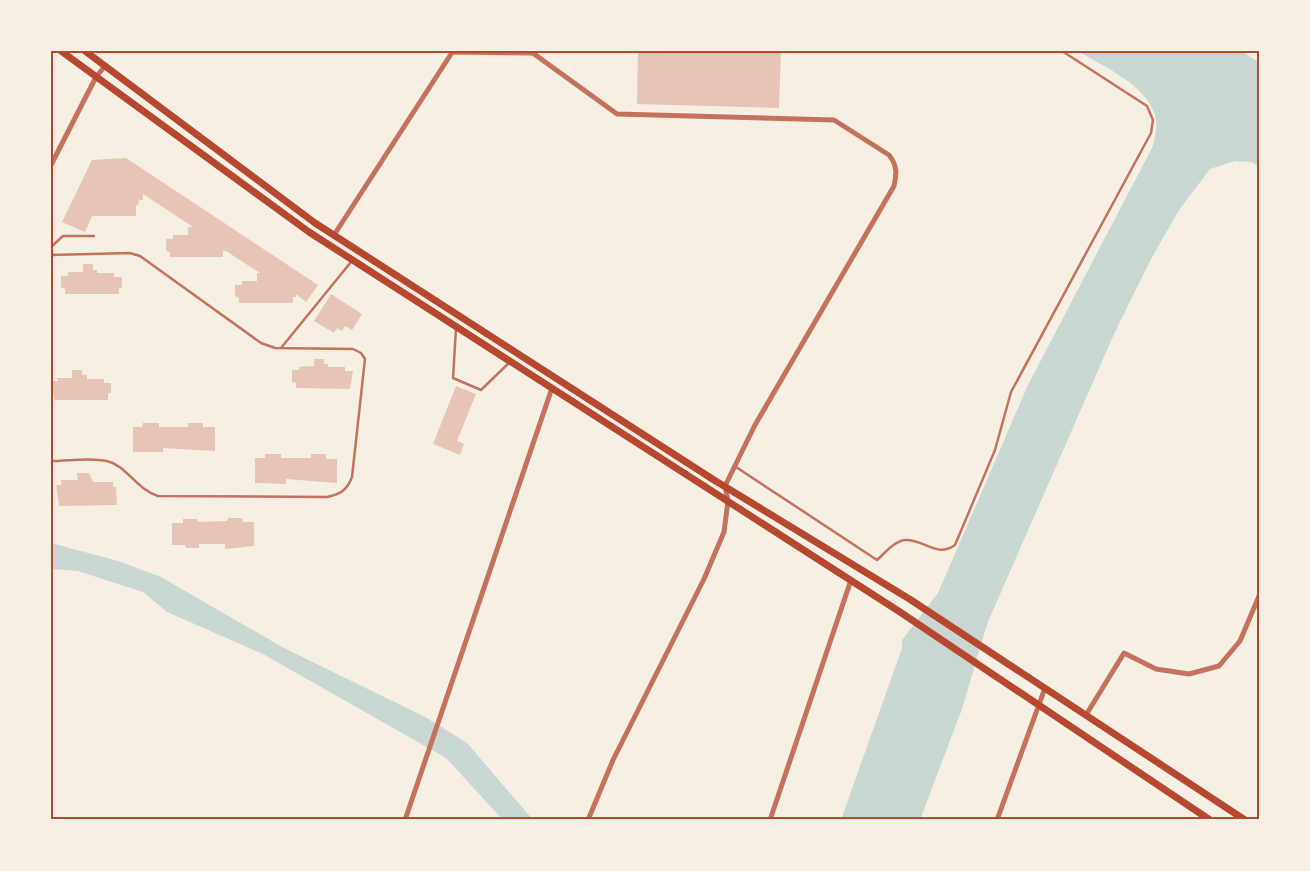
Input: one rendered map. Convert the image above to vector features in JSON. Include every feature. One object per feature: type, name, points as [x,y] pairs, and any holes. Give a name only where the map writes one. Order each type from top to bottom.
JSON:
[{"type":"main road","points":[[61,51],[309,232],[851,580],[1210,820]]},
{"type":"main road","points":[[85,51],[334,235],[725,486],[911,600],[1244,820]]},
{"type":"street","points":[[334,235],[453,52],[531,52],[617,114],[834,120],[889,155],[895,163],[894,186],[755,425],[734,466],[725,486],[728,501],[724,532],[704,579],[614,760],[588,820]]},
{"type":"street","points":[[51,165],[96,77],[105,66]]},
{"type":"street","points":[[404,820],[552,388]]},
{"type":"street","points":[[770,820],[851,580]]},
{"type":"street","points":[[1086,715],[1124,653],[1156,669],[1189,674],[1219,666],[1240,641],[1259,596]]},
{"type":"street","points":[[997,820],[1045,688]]},
{"type":"lane","points":[[734,466],[877,560],[897,543],[906,540],[936,550],[948,550],[955,545],[995,450],[1011,392],[1152,133],[1153,120],[1148,106],[1062,51]]},
{"type":"lane","points":[[51,247],[63,236],[94,236]]},
{"type":"lane","points":[[51,255],[130,253],[140,256],[261,343],[281,348],[353,349],[361,352],[365,360],[352,477],[348,487],[340,494],[327,496],[158,496],[146,492],[120,468],[107,461],[51,461]]},
{"type":"lane","points":[[281,348],[352,260]]},
{"type":"lane","points":[[456,326],[453,378],[481,390],[510,361]]},
{"type":"shaded area","points":[[1078,51],[1241,51],[1259,62],[1259,166],[1251,162],[1235,161],[1210,169],[1179,210],[1151,259],[1114,334],[987,624],[962,709],[920,820],[841,820],[902,648],[902,640],[938,593],[1028,385],[1153,146],[1156,119],[1150,104],[1133,85]]},
{"type":"shaded area","points":[[51,543],[118,561],[161,577],[282,647],[425,717],[467,743],[533,820],[503,820],[446,758],[263,654],[167,612],[143,592],[78,571],[51,569]]},
{"type":"building","points":[[638,51],[781,51],[779,108],[637,104]]},
{"type":"building","points":[[126,158],[318,285],[306,302],[296,294],[296,297],[293,297],[293,303],[239,303],[239,298],[235,296],[235,285],[242,285],[242,281],[257,281],[257,273],[260,273],[226,251],[223,251],[223,257],[170,257],[170,252],[166,251],[166,239],[173,239],[173,235],[188,235],[188,227],[193,227],[143,194],[143,200],[139,200],[138,205],[136,205],[136,216],[92,216],[85,232],[62,222],[92,160]]},
{"type":"building","points":[[83,264],[93,264],[93,270],[97,270],[97,273],[114,273],[114,277],[122,277],[122,288],[119,288],[119,294],[65,294],[65,289],[61,287],[61,276],[68,276],[68,272],[83,272]]},
{"type":"building","points":[[331,294],[362,314],[352,330],[345,326],[342,331],[337,328],[334,333],[314,321]]},
{"type":"building","points":[[314,359],[324,359],[324,364],[328,364],[328,367],[345,367],[345,371],[353,371],[350,389],[296,388],[296,383],[292,382],[292,370],[299,370],[299,367],[314,366]]},
{"type":"building","points":[[72,370],[82,370],[82,375],[87,375],[87,379],[104,379],[104,383],[111,383],[111,393],[108,393],[108,400],[54,400],[54,395],[51,393],[51,381],[58,381],[57,378],[72,378]]},
{"type":"building","points":[[456,386],[476,394],[457,441],[464,444],[460,455],[433,444]]},
{"type":"building","points":[[143,423],[159,423],[159,427],[188,427],[188,423],[203,423],[203,427],[215,427],[215,451],[163,448],[163,452],[133,452],[133,427],[142,427]]},
{"type":"building","points":[[265,454],[281,454],[281,458],[311,458],[311,454],[326,454],[326,459],[337,459],[337,483],[286,479],[286,484],[255,483],[255,458],[265,458]]},
{"type":"building","points":[[77,473],[89,473],[93,482],[113,482],[113,487],[116,487],[117,505],[59,506],[56,485],[61,485],[61,480],[78,480]]},
{"type":"building","points":[[228,518],[242,518],[243,522],[254,522],[254,546],[225,549],[225,544],[199,544],[199,548],[172,545],[172,523],[183,523],[183,519],[197,519],[198,522],[227,521]]}]
